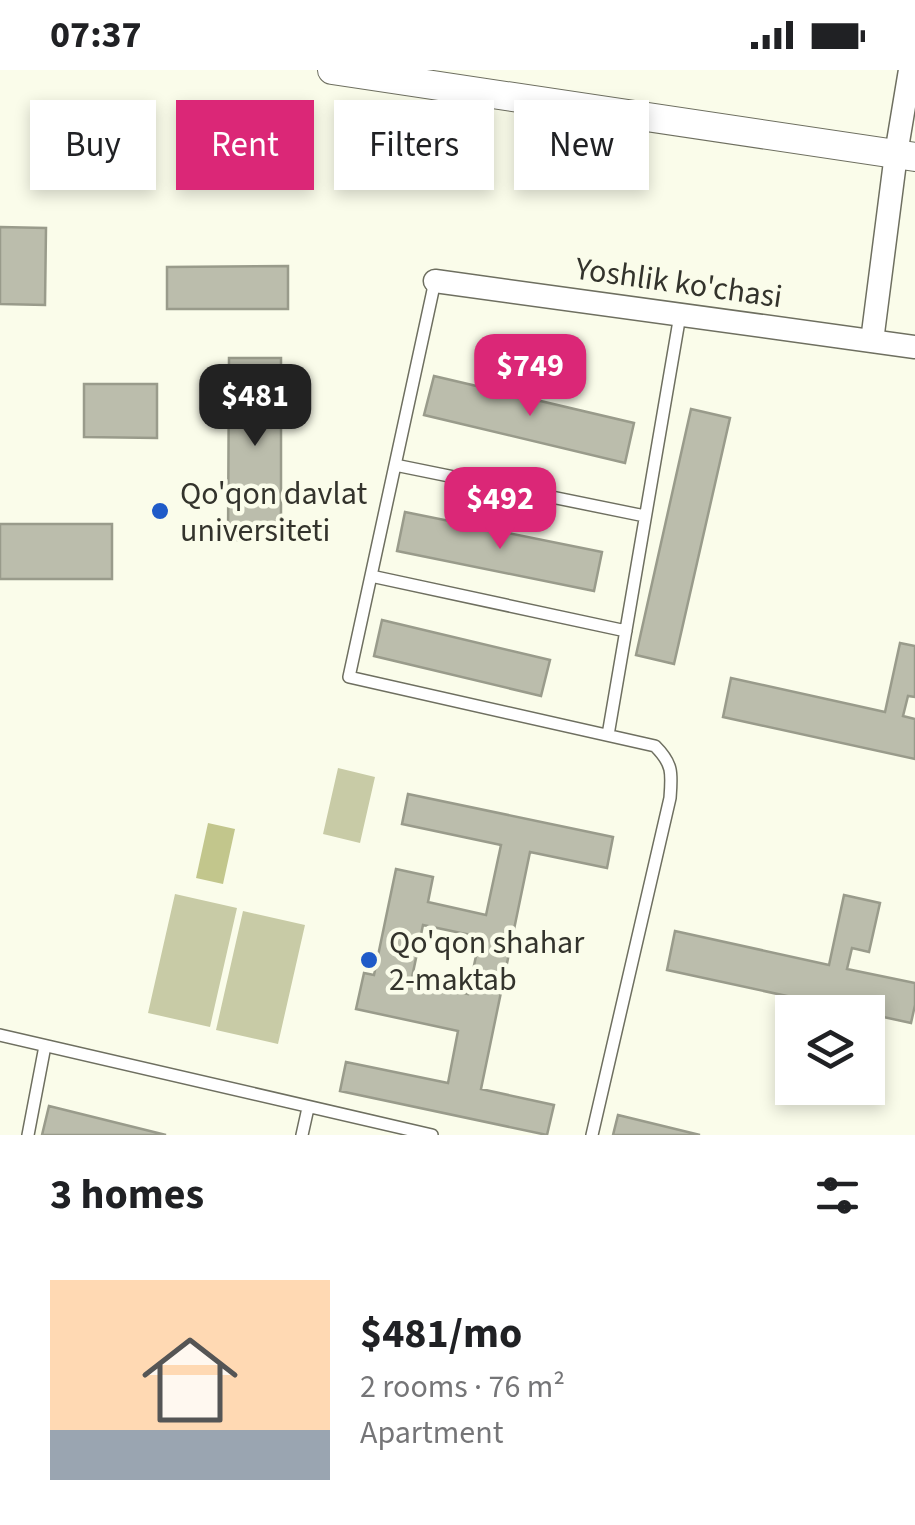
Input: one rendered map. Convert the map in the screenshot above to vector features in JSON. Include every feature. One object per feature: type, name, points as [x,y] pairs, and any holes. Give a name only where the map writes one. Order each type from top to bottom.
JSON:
[{"type":"street","points":[[332,70],[906,155]]},
{"type":"street","points":[[872,342],[906,155],[910,70]]},
{"type":"street","name":"Yoshlik ko'chasi","points":[[435,281],[915,347]]},
{"type":"lane","points":[[435,281],[349,677],[655,746],[668,760],[672,776],[670,798],[592,1135]]},
{"type":"lane","points":[[608,735],[680,315]]},
{"type":"lane","points":[[395,464],[645,516]]},
{"type":"lane","points":[[371,576],[626,631]]},
{"type":"lane","points":[[0,1035],[432,1135]]},
{"type":"lane","points":[[28,1135],[45,1046]]},
{"type":"lane","points":[[302,1135],[308,1108]]},
{"type":"shaded area","points":[[338,768],[375,777],[360,843],[323,834]]},
{"type":"shaded area","points":[[208,823],[235,829],[223,884],[196,878]]},
{"type":"shaded area","points":[[175,894],[237,908],[210,1027],[148,1013]]},
{"type":"shaded area","points":[[243,911],[305,925],[278,1044],[216,1030]]},
{"type":"building","points":[[0,227],[46,228],[45,305],[0,304]]},
{"type":"building","points":[[288,266],[288,309],[167,309],[167,267]]},
{"type":"building","points":[[229,358],[281,358],[281,540],[228,540]]},
{"type":"building","points":[[434,376],[634,423],[625,463],[424,415]]},
{"type":"building","points":[[84,384],[157,384],[157,438],[84,437]]},
{"type":"building","points":[[691,409],[730,418],[674,664],[636,655]]},
{"type":"building","points":[[405,512],[602,552],[594,591],[397,551]]},
{"type":"building","points":[[0,524],[112,524],[112,579],[0,579]]},
{"type":"building","points":[[382,620],[550,660],[541,696],[374,656]]},
{"type":"building","points":[[900,643],[915,646],[915,697],[908,696],[903,716],[915,719],[915,759],[723,717],[731,678],[885,712]]},
{"type":"building","points":[[408,794],[613,837],[607,868],[530,852],[481,1089],[554,1105],[547,1135],[340,1091],[346,1062],[448,1083],[458,1031],[356,1009],[364,973],[374,975],[396,869],[433,877],[428,902],[486,915],[501,845],[402,824]],"holes":[[[423,925],[480,937],[468,994],[411,982]]]},
{"type":"building","points":[[844,895],[880,903],[869,952],[852,948],[847,969],[915,983],[911,1023],[885,1017],[885,995],[782,995],[667,970],[675,931],[829,965]]},
{"type":"building","points":[[49,1106],[166,1135],[42,1135]]},
{"type":"building","points":[[618,1115],[700,1135],[613,1135]]},
{"type":"place","name":"Qo'qon davlat universiteti","points":[[160,511]]},
{"type":"place","name":"Qo'qon shahar 2-maktab","points":[[369,960]]}]
